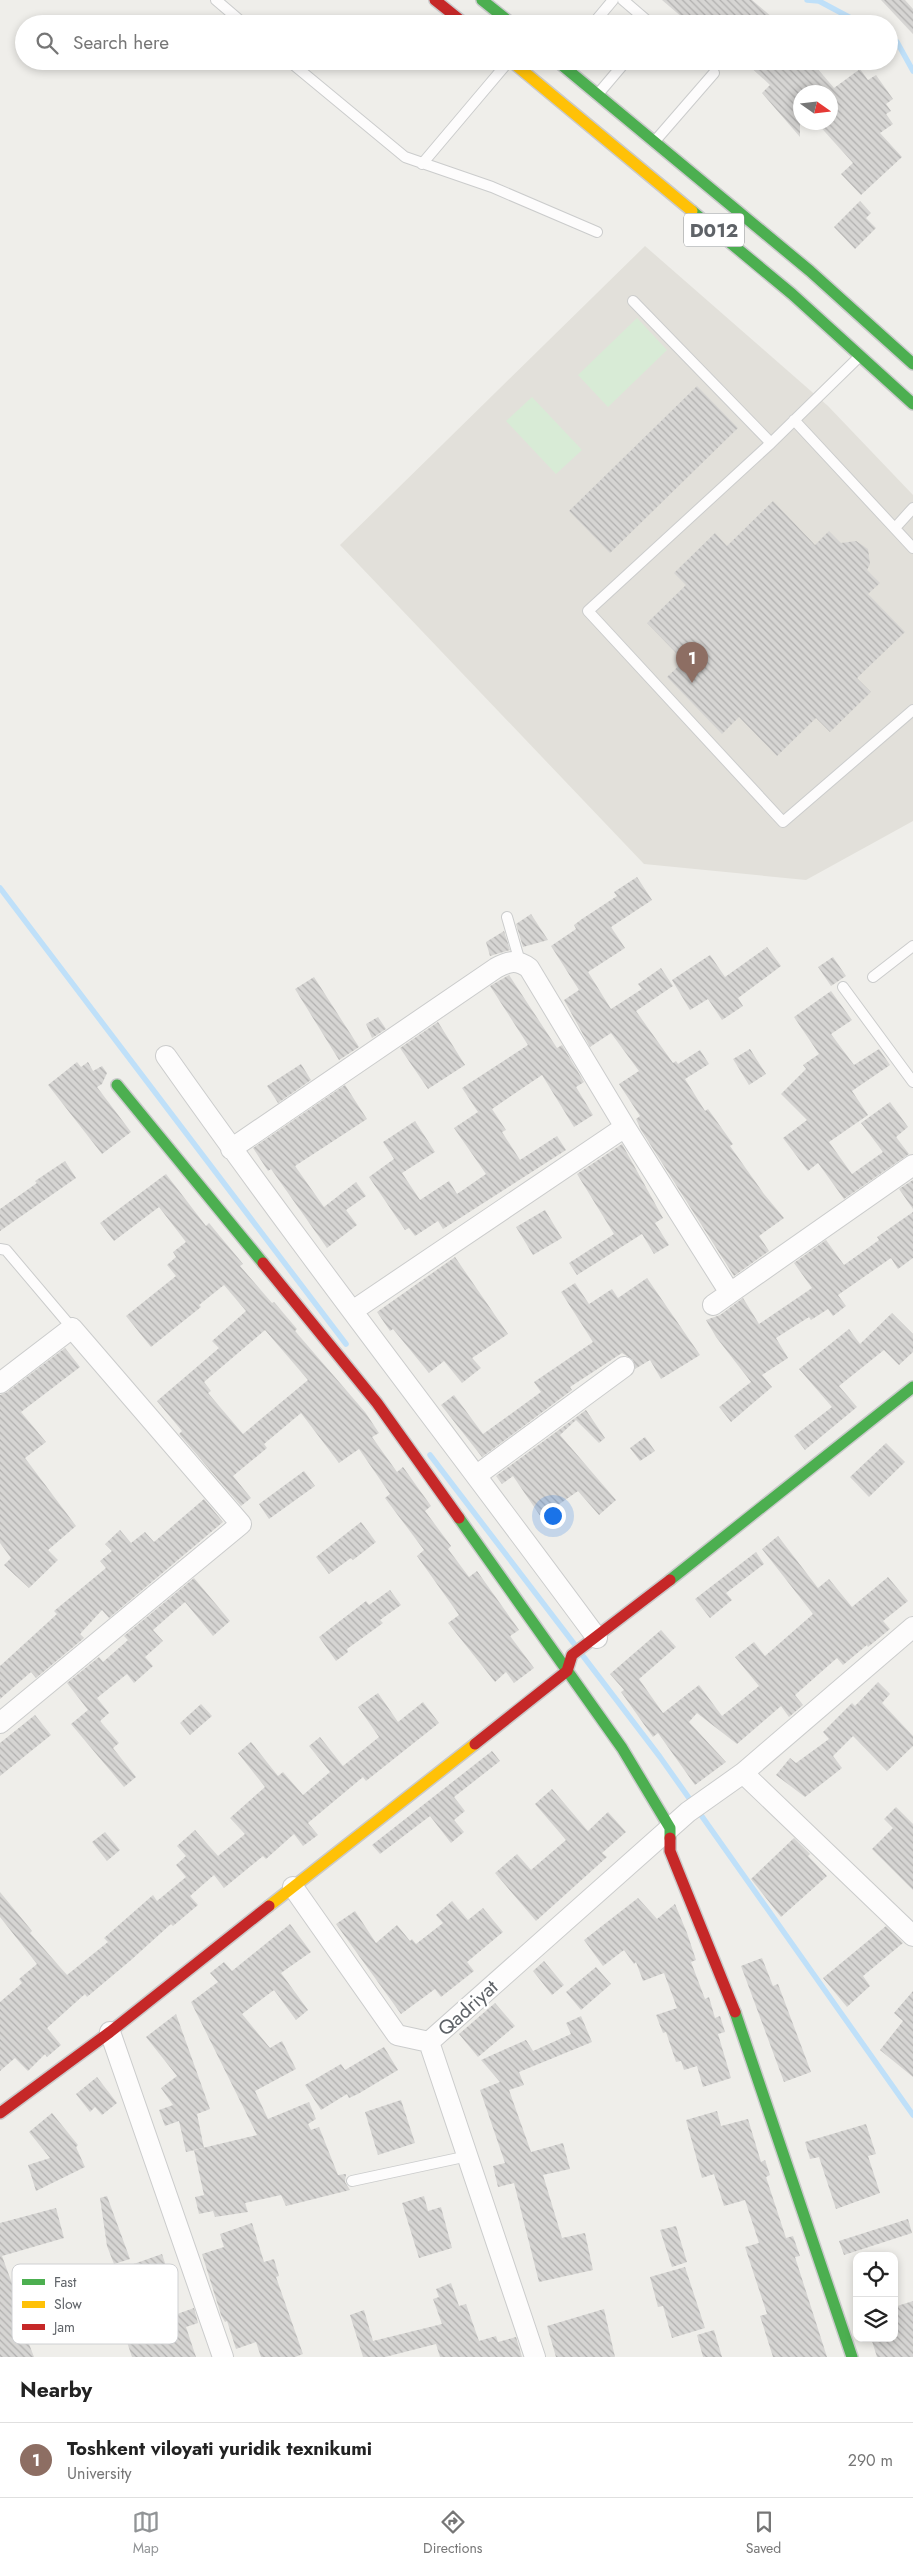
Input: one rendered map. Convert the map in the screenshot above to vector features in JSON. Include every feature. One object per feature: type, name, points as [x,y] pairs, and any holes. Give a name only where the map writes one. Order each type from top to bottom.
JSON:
[{"type":"main road","points":[[435,0],[453,15]]},
{"type":"main road","points":[[482,0],[501,15]]},
{"type":"main road","name":"D012","points":[[521,70],[792,294],[913,404]]},
{"type":"main road","name":"D012","points":[[569,70],[810,271],[913,364]]},
{"type":"main road","points":[[117,1085],[377,1403],[622,1748],[670,1828],[670,1851],[725,1983],[852,2357]]},
{"type":"main road","points":[[0,2113],[110,2032],[567,1671],[572,1655],[591,1642],[913,1387]]},
{"type":"street","points":[[231,1149],[496,968],[508,962],[520,962],[529,968],[625,1127],[730,1293]]},
{"type":"street","points":[[166,1056],[231,1149],[478,1475],[591,1642]]},
{"type":"street","points":[[354,1310],[625,1127]]},
{"type":"street","points":[[713,1306],[913,1164]]},
{"type":"street","points":[[0,1383],[72,1328],[241,1524],[0,1723]]},
{"type":"street","points":[[478,1475],[624,1368]]},
{"type":"street","name":"Qadriyat","points":[[535,2357],[429,2042],[694,1807],[742,1773],[913,1627]]},
{"type":"street","points":[[742,1773],[913,1936]]},
{"type":"street","points":[[293,1887],[397,2035],[429,2042]]},
{"type":"street","points":[[110,2032],[222,2357]]},
{"type":"lane","points":[[216,0],[234,15]]},
{"type":"lane","points":[[601,15],[614,0]]},
{"type":"lane","points":[[623,0],[640,15]]},
{"type":"lane","points":[[300,70],[405,158],[492,188],[597,232]]},
{"type":"lane","points":[[422,164],[502,70]]},
{"type":"lane","points":[[598,94],[618,70]]},
{"type":"lane","points":[[655,141],[714,73]]},
{"type":"lane","points":[[633,301],[771,443]]},
{"type":"lane","points":[[860,356],[771,443],[588,611],[783,822],[913,710]]},
{"type":"lane","points":[[794,420],[913,548]]},
{"type":"lane","points":[[895,528],[913,508]]},
{"type":"lane","points":[[507,916],[520,962]]},
{"type":"lane","points":[[873,977],[913,946]]},
{"type":"lane","points":[[844,988],[913,1082]]},
{"type":"lane","points":[[0,1249],[6,1250],[72,1328]]},
{"type":"lane","points":[[352,2182],[468,2156]]},
{"type":"shaded area","points":[[645,246],[828,406],[913,495],[913,821],[806,880],[644,864],[340,545]]},
{"type":"green space","points":[[637,318],[667,350],[608,407],[578,375]]},
{"type":"green space","points":[[532,397],[582,450],[556,474],[506,421]]},
{"type":"building","points":[[662,0],[752,0],[770,15],[680,15]]},
{"type":"building","points":[[881,0],[905,0],[913,9],[913,34],[898,18],[898,15],[895,15]]},
{"type":"building","points":[[754,70],[819,70],[831,85],[793,85],[793,129],[762,93],[770,85]]},
{"type":"building","points":[[861,70],[868,80],[876,75],[893,99],[886,104],[891,111],[886,114],[893,124],[880,133],[902,157],[861,195],[841,174],[853,163],[823,130],[838,130],[838,85]]},
{"type":"building","points":[[794,130],[800,130],[800,137]]},
{"type":"building","points":[[860,201],[871,213],[866,218],[876,228],[855,249],[834,227]]},
{"type":"building","points":[[697,386],[738,428],[610,553],[569,511]]},
{"type":"building","points":[[773,501],[815,545],[829,531],[841,543],[856,541],[868,549],[870,564],[867,570],[880,583],[868,594],[905,632],[857,678],[871,692],[830,732],[816,718],[777,756],[739,717],[722,734],[667,677],[684,661],[647,623],[686,585],[674,573],[715,533],[727,546]]},
{"type":"building","points":[[637,877],[652,900],[611,927],[625,948],[588,972],[611,1009],[642,989],[638,984],[661,968],[673,986],[636,1011],[673,1063],[676,1061],[678,1064],[700,1050],[709,1064],[685,1079],[705,1111],[708,1109],[733,1144],[730,1146],[764,1194],[784,1218],[759,1236],[769,1251],[734,1276],[641,1130],[636,1119],[640,1116],[619,1084],[639,1071],[611,1033],[590,1047],[564,1000],[579,990],[551,946],[576,929],[574,925],[617,896],[614,892]]},
{"type":"building","points":[[531,914],[548,940],[523,947],[516,924]]},
{"type":"building","points":[[504,931],[510,950],[490,956],[486,942]]},
{"type":"building","points":[[767,947],[781,966],[738,998],[743,1006],[722,1020],[708,999],[690,1010],[672,980],[710,955],[725,977]]},
{"type":"building","points":[[833,957],[846,976],[831,986],[818,967]]},
{"type":"building","points":[[509,975],[557,1048],[562,1045],[584,1082],[576,1087],[593,1115],[574,1127],[542,1075],[492,1109],[506,1130],[502,1132],[520,1160],[557,1136],[566,1150],[443,1229],[438,1221],[415,1236],[409,1228],[405,1230],[369,1177],[394,1159],[383,1142],[415,1121],[435,1152],[402,1173],[420,1200],[449,1181],[457,1194],[486,1174],[454,1128],[478,1112],[462,1088],[528,1045],[490,986]]},
{"type":"building","points":[[314,977],[359,1047],[339,1060],[295,989]]},
{"type":"building","points":[[831,991],[852,1020],[831,1034],[854,1065],[879,1049],[890,1065],[852,1091],[868,1115],[829,1142],[852,1174],[883,1152],[861,1123],[890,1102],[908,1127],[896,1137],[909,1154],[844,1199],[818,1163],[808,1171],[783,1138],[807,1120],[781,1094],[806,1069],[803,1065],[819,1054],[794,1017]]},
{"type":"building","points":[[378,1017],[386,1029],[372,1038],[366,1024]]},
{"type":"building","points":[[438,1022],[465,1065],[428,1089],[400,1048]]},
{"type":"building","points":[[750,1049],[766,1074],[749,1085],[733,1059]]},
{"type":"building","points":[[77,1062],[81,1067],[88,1062],[93,1071],[102,1066],[107,1073],[102,1084],[97,1087],[131,1132],[102,1154],[48,1085]]},
{"type":"building","points":[[301,1064],[311,1080],[278,1103],[267,1086]]},
{"type":"building","points":[[345,1085],[367,1119],[295,1166],[324,1207],[356,1182],[366,1196],[346,1210],[357,1225],[327,1248],[271,1169],[268,1171],[253,1148]]},
{"type":"building","points":[[622,1144],[663,1218],[655,1223],[669,1245],[654,1254],[642,1234],[577,1275],[569,1263],[614,1234],[577,1174]]},
{"type":"building","points":[[65,1161],[76,1178],[0,1231],[0,1209],[37,1183],[35,1181]]},
{"type":"building","points":[[166,1174],[206,1226],[209,1223],[243,1264],[240,1266],[272,1303],[274,1302],[297,1329],[295,1331],[365,1412],[379,1433],[372,1437],[397,1472],[403,1467],[431,1506],[425,1511],[451,1546],[448,1549],[469,1577],[477,1571],[519,1630],[510,1636],[534,1668],[514,1683],[506,1672],[495,1682],[448,1623],[459,1615],[417,1556],[424,1550],[385,1498],[390,1494],[359,1449],[339,1463],[301,1413],[264,1444],[267,1448],[233,1476],[251,1498],[241,1506],[179,1434],[182,1431],[157,1401],[219,1348],[212,1341],[246,1311],[224,1285],[199,1305],[201,1307],[151,1347],[126,1316],[176,1276],[167,1265],[176,1257],[173,1252],[186,1242],[159,1207],[114,1241],[100,1223]],"holes":[[[265,1330],[308,1380],[243,1434],[208,1393],[211,1391],[204,1382]]]},
{"type":"building","points":[[913,1180],[913,1209],[899,1189]]},
{"type":"building","points":[[545,1210],[562,1238],[533,1255],[516,1227]]},
{"type":"building","points":[[913,1212],[913,1258],[898,1269],[891,1258],[838,1295],[846,1306],[833,1316],[828,1309],[811,1320],[809,1317],[776,1338],[788,1358],[762,1375],[772,1387],[731,1422],[719,1407],[751,1382],[716,1337],[706,1320],[720,1315],[743,1298],[759,1324],[812,1288],[794,1263],[798,1260],[826,1240],[844,1265],[879,1240],[877,1237]]},
{"type":"building","points":[[455,1257],[508,1334],[472,1358],[481,1368],[462,1383],[444,1361],[429,1373],[393,1329],[390,1331],[377,1312]]},
{"type":"building","points":[[647,1278],[700,1355],[661,1379],[650,1360],[635,1369],[633,1360],[622,1353],[570,1387],[572,1390],[482,1457],[441,1405],[454,1395],[483,1434],[541,1392],[534,1382],[593,1342],[561,1292],[575,1283],[589,1304],[612,1289],[618,1298]]},
{"type":"building","points":[[892,1313],[913,1334],[913,1352],[899,1365],[884,1350],[839,1386],[857,1407],[805,1450],[794,1436],[832,1407],[799,1369],[849,1329],[860,1344]]},
{"type":"building","points":[[65,1348],[80,1367],[21,1412],[46,1442],[25,1458],[76,1526],[48,1550],[58,1560],[29,1588],[4,1565],[11,1558],[0,1543],[0,1395],[7,1392]]},
{"type":"building","points":[[586,1410],[605,1438],[599,1443],[576,1420],[560,1435],[616,1500],[599,1515],[578,1491],[541,1517],[513,1476],[502,1484],[496,1476]]},
{"type":"building","points":[[645,1437],[655,1451],[640,1461],[630,1448]]},
{"type":"building","points":[[886,1443],[905,1462],[869,1497],[850,1477]]},
{"type":"building","points":[[304,1471],[315,1486],[269,1519],[259,1504]]},
{"type":"building","points":[[204,1499],[223,1522],[109,1618],[102,1610],[80,1634],[84,1638],[36,1678],[31,1672],[0,1699],[0,1666],[57,1614],[54,1611],[106,1568],[100,1561],[112,1551],[105,1544],[120,1530],[131,1543],[145,1532],[154,1542]]},
{"type":"building","points":[[361,1522],[376,1542],[353,1560],[351,1558],[329,1574],[316,1557]]},
{"type":"building","points":[[778,1536],[818,1588],[829,1579],[852,1607],[888,1577],[908,1601],[883,1621],[890,1629],[843,1665],[837,1658],[795,1695],[803,1705],[789,1717],[781,1706],[737,1744],[697,1713],[689,1722],[726,1762],[695,1785],[658,1733],[653,1737],[621,1692],[624,1690],[610,1674],[661,1630],[676,1647],[639,1679],[663,1713],[699,1685],[722,1716],[759,1686],[735,1657],[754,1642],[765,1656],[813,1614],[762,1549]]},
{"type":"building","points":[[756,1552],[764,1564],[726,1593],[732,1600],[710,1618],[695,1599]]},
{"type":"building","points":[[194,1578],[230,1621],[213,1636],[185,1602],[153,1630],[163,1641],[145,1657],[153,1666],[134,1683],[127,1674],[97,1698],[109,1713],[100,1721],[119,1743],[113,1748],[136,1777],[124,1787],[71,1724],[88,1710],[67,1683],[99,1657],[103,1662],[128,1640],[124,1636]]},
{"type":"building","points":[[390,1590],[401,1605],[380,1620],[383,1623],[347,1649],[348,1652],[336,1661],[319,1637],[366,1601],[369,1605]]},
{"type":"building","points":[[878,1682],[890,1694],[882,1703],[913,1736],[913,1746],[887,1771],[853,1736],[833,1756],[842,1768],[805,1797],[776,1775],[790,1758],[796,1763],[829,1739],[823,1732],[852,1703],[855,1706]]},
{"type":"building","points":[[378,1693],[398,1722],[423,1702],[439,1723],[366,1781],[363,1777],[308,1823],[318,1835],[303,1846],[294,1834],[266,1859],[263,1856],[224,1888],[214,1875],[190,1896],[198,1905],[173,1926],[171,1924],[87,1997],[85,1994],[47,2028],[61,2045],[47,2057],[45,2054],[28,2071],[15,2058],[0,2071],[0,2002],[22,1983],[19,1979],[37,1964],[0,1917],[0,1892],[32,1931],[30,1933],[67,1975],[108,1942],[104,1938],[153,1895],[157,1901],[186,1877],[176,1865],[186,1856],[177,1846],[195,1830],[218,1856],[245,1834],[230,1818],[265,1787],[238,1753],[251,1742],[278,1776],[283,1772],[303,1795],[330,1772],[309,1746],[320,1737],[343,1766],[379,1737],[358,1707]]},
{"type":"building","points":[[201,1704],[212,1716],[190,1735],[180,1723]]},
{"type":"building","points":[[35,1715],[51,1735],[0,1776],[0,1743]]},
{"type":"building","points":[[492,1751],[500,1761],[454,1797],[465,1811],[454,1820],[464,1832],[451,1843],[430,1816],[380,1854],[372,1845]]},
{"type":"building","points":[[552,1789],[588,1831],[608,1812],[626,1832],[602,1853],[607,1857],[536,1921],[495,1873],[517,1854],[531,1870],[566,1840],[535,1804]]},
{"type":"building","points":[[896,1807],[913,1824],[913,1890],[872,1849],[893,1828],[884,1819]]},
{"type":"building","points":[[105,1832],[120,1850],[107,1861],[92,1842]]},
{"type":"building","points":[[794,1838],[810,1854],[808,1856],[827,1876],[781,1917],[751,1879]]},
{"type":"building","points":[[638,1898],[657,1919],[675,1904],[696,1960],[691,1962],[705,1999],[709,1997],[715,2018],[720,2016],[725,2032],[718,2034],[731,2078],[703,2087],[697,2066],[684,2070],[681,2061],[676,2062],[666,2032],[663,2033],[656,2015],[677,2008],[664,1973],[643,1981],[636,1962],[634,1964],[624,1950],[603,1966],[584,1940]]},
{"type":"building","points":[[452,1901],[468,1920],[483,1908],[503,1932],[467,1962],[474,1971],[441,1997],[435,1989],[401,2014],[336,1924],[355,1911],[376,1943],[397,1925],[410,1941],[412,1939],[416,1944],[443,1923],[436,1915]]},
{"type":"building","points":[[290,1924],[311,1952],[281,1973],[308,2010],[296,2020],[274,1990],[242,2014],[270,2048],[282,2041],[296,2069],[255,2091],[268,2119],[309,2102],[316,2119],[308,2124],[311,2130],[319,2127],[338,2175],[346,2174],[345,2182],[350,2190],[286,2206],[281,2195],[245,2203],[248,2212],[215,2217],[213,2211],[199,2214],[195,2197],[204,2195],[194,2150],[257,2135],[191,2002],[218,1982],[210,1973],[224,1962],[232,1971]]},
{"type":"building","points":[[886,1926],[903,1943],[863,1976],[870,1986],[847,2007],[823,1978]]},
{"type":"building","points":[[762,1958],[773,1986],[778,1984],[811,2072],[784,2082],[741,1966]]},
{"type":"building","points":[[544,1961],[564,1985],[552,1995],[533,1971]]},
{"type":"building","points":[[596,1967],[611,1984],[581,2010],[566,1992]]},
{"type":"building","points":[[913,1991],[913,2077],[880,2050],[903,2021],[894,2013]]},
{"type":"building","points":[[495,2003],[515,2026],[478,2057],[459,2034]]},
{"type":"building","points":[[176,2014],[210,2109],[197,2114],[204,2148],[186,2152],[179,2121],[165,2126],[159,2110],[173,2105],[161,2088],[177,2076],[146,2037]]},
{"type":"building","points":[[581,2016],[592,2042],[519,2072],[524,2085],[509,2090],[531,2152],[563,2143],[570,2169],[543,2175],[562,2238],[585,2233],[593,2270],[539,2282],[514,2183],[498,2187],[493,2166],[505,2163],[480,2090],[500,2082],[481,2060],[526,2040],[533,2051],[571,2034],[566,2023]]},
{"type":"building","points":[[384,2047],[398,2070],[358,2094],[349,2098],[347,2094],[321,2110],[305,2085],[341,2064],[345,2070]]},
{"type":"building","points":[[97,2077],[117,2103],[102,2115],[95,2107],[90,2112],[76,2094]]},
{"type":"building","points":[[401,2100],[415,2143],[378,2155],[365,2112]]},
{"type":"building","points":[[717,2111],[721,2126],[748,2119],[761,2162],[765,2160],[770,2175],[766,2177],[786,2238],[793,2236],[800,2256],[795,2257],[827,2357],[773,2357],[760,2316],[767,2314],[745,2247],[759,2243],[745,2200],[724,2206],[714,2174],[702,2178],[686,2120]]},
{"type":"building","points":[[52,2113],[78,2145],[76,2147],[85,2167],[36,2191],[28,2165],[50,2158],[29,2132]]},
{"type":"building","points":[[866,2124],[876,2154],[868,2156],[880,2193],[836,2209],[819,2157],[810,2159],[805,2142]]},
{"type":"building","points":[[107,2196],[130,2259],[114,2264],[107,2246],[100,2198]]},
{"type":"building","points":[[424,2196],[428,2211],[441,2207],[452,2248],[419,2258],[402,2203]]},
{"type":"building","points":[[56,2208],[64,2238],[2,2256],[12,2283],[12,2344],[29,2344],[34,2357],[0,2357],[0,2223]]},
{"type":"building","points":[[908,2219],[912,2233],[844,2255],[839,2241]]},
{"type":"building","points":[[252,2223],[264,2262],[274,2259],[279,2276],[276,2277],[303,2354],[295,2357],[261,2357],[256,2342],[236,2349],[227,2321],[225,2322],[221,2315],[202,2254],[224,2247],[220,2234]]},
{"type":"building","points":[[676,2226],[687,2262],[672,2267],[660,2230]]},
{"type":"building","points":[[162,2254],[165,2264],[134,2264]]},
{"type":"building","points":[[685,2267],[705,2328],[672,2338],[663,2306],[658,2307],[650,2277]]},
{"type":"building","points":[[451,2283],[459,2306],[466,2304],[479,2341],[496,2336],[498,2342],[516,2337],[522,2357],[440,2357],[436,2344],[385,2357],[363,2357],[350,2315],[364,2310],[373,2341],[442,2324],[433,2299],[439,2297],[436,2289]]},
{"type":"building","points":[[913,2301],[913,2357],[877,2357],[872,2342],[898,2342],[898,2306]]},
{"type":"building","points":[[194,2308],[198,2323],[186,2327],[196,2357],[132,2357],[128,2344],[178,2344],[178,2314]]},
{"type":"building","points":[[604,2309],[615,2357],[556,2357],[547,2326]]},
{"type":"building","points":[[714,2330],[722,2357],[703,2357],[697,2335]]},
{"type":"waterway","points":[[807,0],[819,1],[845,15]]},
{"type":"waterway","points":[[898,44],[913,71]]},
{"type":"waterway","points":[[0,888],[346,1344]]},
{"type":"waterway","points":[[430,1455],[575,1645]]},
{"type":"waterway","points":[[583,1656],[660,1757],[913,2115]]},
{"type":"traffic: fast","points":[[482,0],[501,15]]},
{"type":"traffic: fast","points":[[568,70],[810,271],[913,364]]},
{"type":"traffic: fast","points":[[692,211],[792,294],[913,404]]},
{"type":"traffic: fast","points":[[117,1085],[263,1263]]},
{"type":"traffic: fast","points":[[670,1580],[913,1387]]},
{"type":"traffic: fast","points":[[459,1518],[622,1748],[670,1828],[670,1838]]},
{"type":"traffic: fast","points":[[735,2012],[852,2357]]},
{"type":"traffic: slow","points":[[522,70],[692,211]]},
{"type":"traffic: slow","points":[[269,1906],[475,1744]]},
{"type":"traffic: jam","points":[[435,0],[454,15]]},
{"type":"traffic: jam","points":[[263,1263],[377,1403],[459,1518]]},
{"type":"traffic: jam","points":[[475,1744],[567,1671],[572,1655],[670,1580]]},
{"type":"traffic: jam","points":[[670,1838],[670,1851],[735,2012]]},
{"type":"traffic: jam","points":[[0,2113],[110,2032],[269,1906]]},
{"type":"place","name":"Toshkent viloyati yuridik texnikumi","points":[[692,683]]}]
